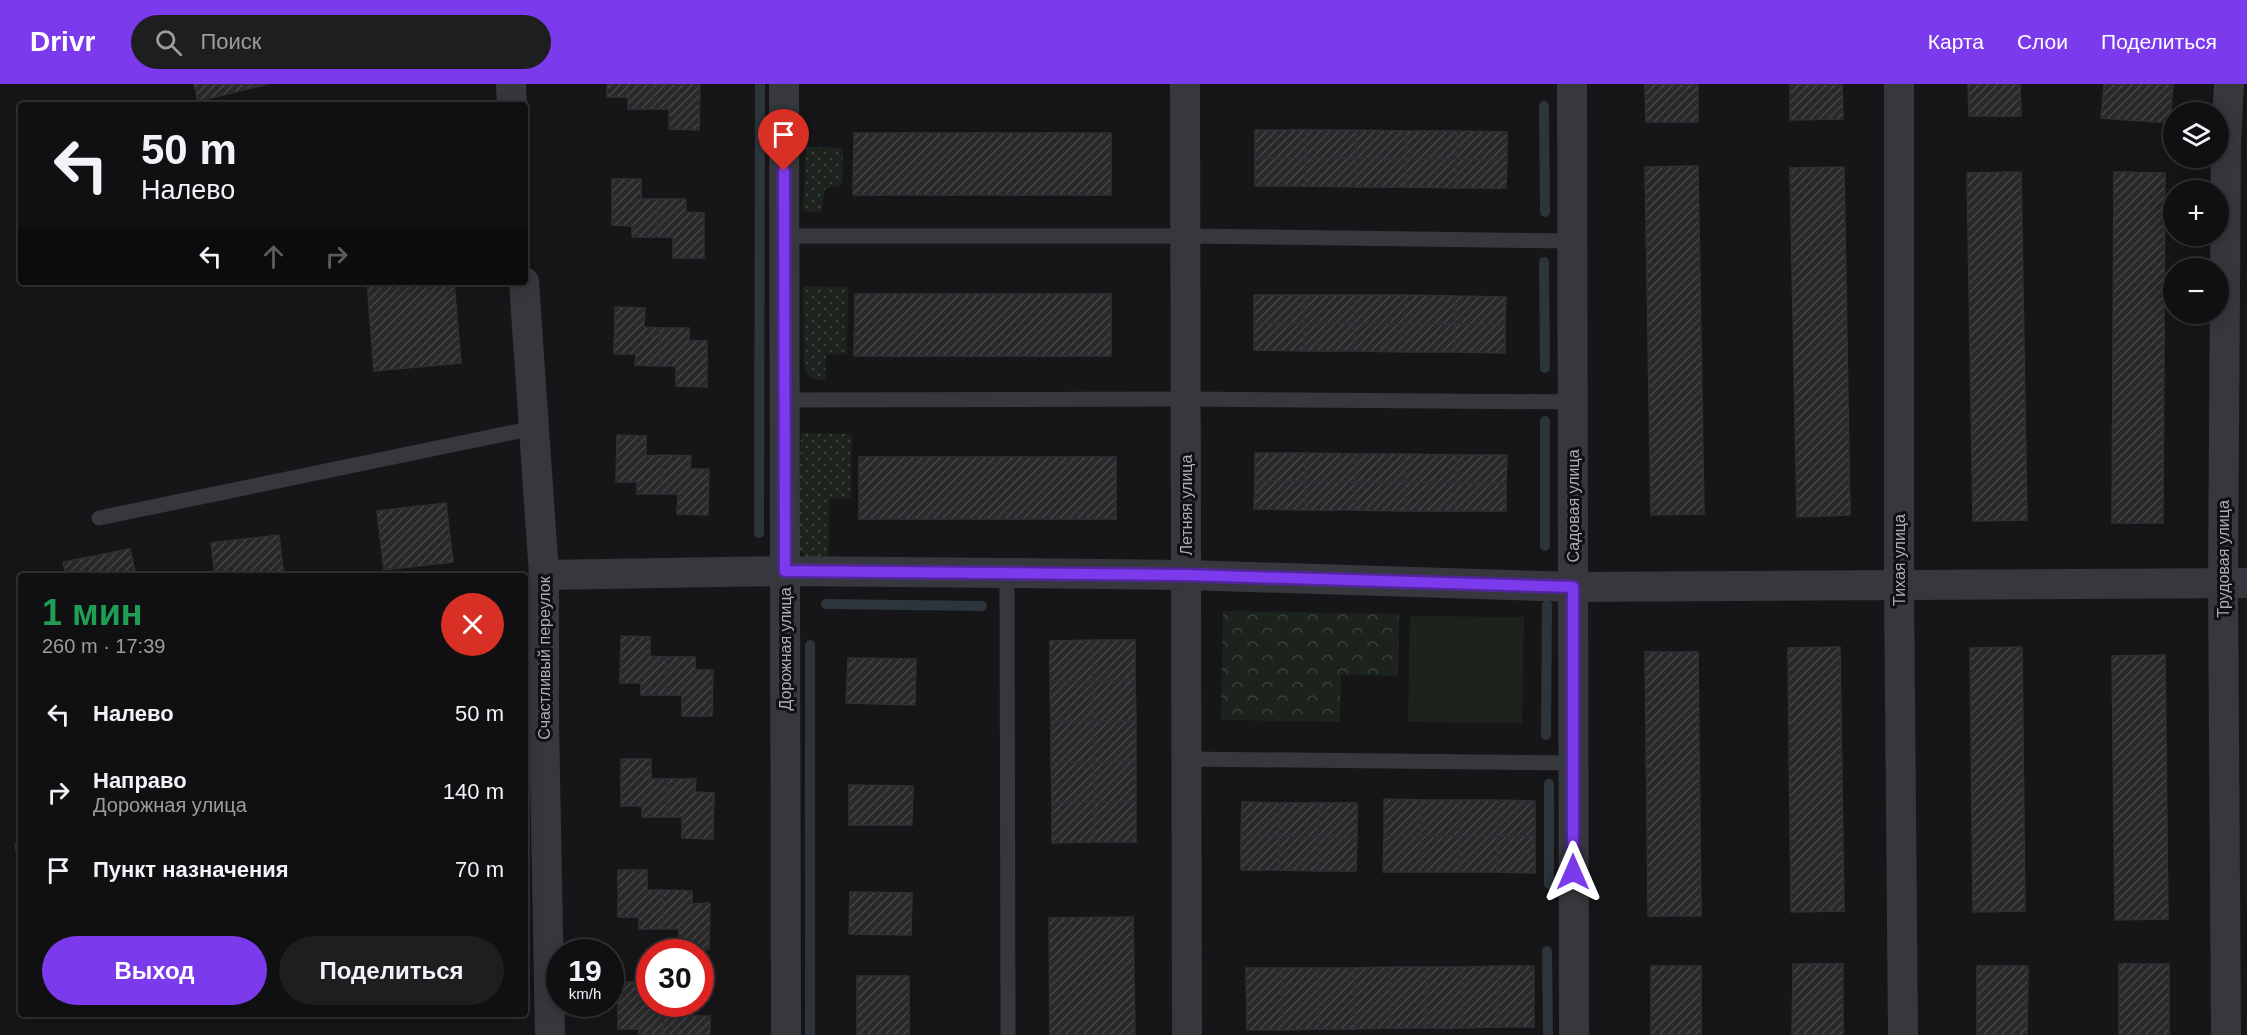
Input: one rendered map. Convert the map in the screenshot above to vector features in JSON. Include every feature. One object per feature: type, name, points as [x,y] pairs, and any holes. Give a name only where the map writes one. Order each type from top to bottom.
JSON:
[{"type":"street","points":[[511,84],[512,102]]},
{"type":"street","name":"Дорожная улица","points":[[784,84],[786,1035]]},
{"type":"street","name":"Летняя улица","points":[[1185,84],[1187,1035]]},
{"type":"street","name":"Садовая улица","points":[[1572,84],[1574,1035]]},
{"type":"street","name":"Тихая улица","points":[[1899,84],[1899,585],[1904,1035]]},
{"type":"street","name":"Трудовая улица","points":[[2226,1035],[2235,583],[2226,140],[2229,84]]},
{"type":"street","name":"Счастливый переулок","points":[[524,285],[544,576],[535,725],[550,1035]]},
{"type":"street","points":[[544,576],[785,571],[1007,573],[1186,575],[1573,587],[2235,583]]},
{"type":"lane","points":[[784,236],[1185,236],[1572,241]]},
{"type":"lane","points":[[785,400],[1186,399],[1573,402]]},
{"type":"lane","points":[[99,518],[534,428]]},
{"type":"lane","points":[[1007,573],[1008,1035]]},
{"type":"lane","points":[[1186,759],[1573,763]]},
{"type":"green space","points":[[806,147],[843,148],[842,185],[825,189],[821,213],[803,211]]},
{"type":"green space","points":[[803,286],[848,287],[847,354],[826,355],[825,380],[812,379],[804,370]]},
{"type":"green space","points":[[801,433],[852,434],[851,498],[830,499],[828,561],[805,557],[798,543]]},
{"type":"green space","points":[[1223,611],[1399,614],[1398,676],[1341,675],[1340,722],[1221,720]]},
{"type":"green space","points":[[1410,616],[1524,617],[1522,723],[1408,722]]},
{"type":"building","points":[[194,84],[268,84],[198,101]]},
{"type":"building","points":[[607,84],[653,84],[653,109],[628,109],[628,97],[607,97]]},
{"type":"building","points":[[653,84],[700,84],[699,130],[669,129],[669,109],[653,109]]},
{"type":"building","points":[[1645,84],[1698,84],[1698,122],[1646,122]]},
{"type":"building","points":[[1790,84],[1842,84],[1843,119],[1790,120]]},
{"type":"building","points":[[1968,84],[2020,84],[2021,116],[1969,116]]},
{"type":"building","points":[[2104,84],[2173,84],[2172,102],[2163,102],[2163,122],[2101,118]]},
{"type":"building","points":[[1255,130],[1306,130],[1306,158],[1255,158]]},
{"type":"building","points":[[1306,130],[1356,130],[1356,158],[1306,158]]},
{"type":"building","points":[[1356,130],[1406,131],[1406,159],[1356,158]]},
{"type":"building","points":[[1406,131],[1457,131],[1456,159],[1406,159]]},
{"type":"building","points":[[1457,131],[1507,132],[1507,160],[1456,159]]},
{"type":"building","points":[[854,133],[1111,133],[1111,195],[853,195]]},
{"type":"building","points":[[1255,158],[1306,158],[1305,186],[1255,186]]},
{"type":"building","points":[[1306,158],[1356,158],[1356,187],[1305,186]]},
{"type":"building","points":[[1356,158],[1406,159],[1406,187],[1356,187]]},
{"type":"building","points":[[1406,159],[1456,159],[1456,188],[1406,187]]},
{"type":"building","points":[[1456,159],[1507,160],[1506,188],[1456,188]]},
{"type":"building","points":[[1698,166],[1704,514],[1651,515],[1645,167]]},
{"type":"building","points":[[1844,167],[1850,515],[1797,517],[1790,168]]},
{"type":"building","points":[[2021,172],[2027,520],[1973,521],[1967,173]]},
{"type":"building","points":[[2114,172],[2165,173],[2165,180],[2163,180],[2163,523],[2112,523]]},
{"type":"building","points":[[612,179],[641,179],[641,199],[657,199],[657,237],[632,237],[632,226],[612,225]]},
{"type":"building","points":[[657,199],[686,199],[686,212],[704,213],[704,258],[673,258],[673,237],[657,237]]},
{"type":"building","points":[[367,285],[454,285],[461,363],[374,371]]},
{"type":"building","points":[[855,294],[1111,294],[1111,356],[854,356]]},
{"type":"building","points":[[1254,295],[1304,295],[1304,323],[1254,323]]},
{"type":"building","points":[[1304,295],[1355,295],[1354,323],[1304,323]]},
{"type":"building","points":[[1355,295],[1405,295],[1404,324],[1354,323]]},
{"type":"building","points":[[1405,295],[1455,296],[1455,324],[1404,324]]},
{"type":"building","points":[[1455,296],[1506,297],[1505,325],[1455,324]]},
{"type":"building","points":[[615,307],[645,308],[644,327],[660,328],[660,366],[635,365],[636,354],[614,354]]},
{"type":"building","points":[[1254,323],[1304,323],[1304,351],[1254,350]]},
{"type":"building","points":[[1304,323],[1354,323],[1354,351],[1304,351]]},
{"type":"building","points":[[1354,323],[1404,324],[1405,352],[1354,351]]},
{"type":"building","points":[[1404,324],[1455,324],[1455,352],[1405,352]]},
{"type":"building","points":[[1455,324],[1505,325],[1505,353],[1455,352]]},
{"type":"building","points":[[660,328],[689,328],[689,341],[707,341],[707,387],[676,386],[676,366],[660,366]]},
{"type":"building","points":[[617,435],[646,436],[646,456],[662,455],[661,494],[637,494],[637,482],[616,482]]},
{"type":"building","points":[[1255,453],[1305,453],[1305,481],[1255,481]]},
{"type":"building","points":[[1305,453],[1355,454],[1355,482],[1305,481]]},
{"type":"building","points":[[1355,454],[1405,454],[1405,482],[1355,482]]},
{"type":"building","points":[[1405,454],[1456,455],[1456,483],[1405,482]]},
{"type":"building","points":[[662,455],[691,456],[690,469],[709,469],[708,515],[677,514],[678,494],[661,494]]},
{"type":"building","points":[[1456,455],[1507,455],[1506,483],[1456,483]]},
{"type":"building","points":[[859,457],[1116,457],[1116,519],[859,519]]},
{"type":"building","points":[[1255,481],[1305,481],[1305,510],[1254,509]]},
{"type":"building","points":[[1305,481],[1355,482],[1355,510],[1305,510]]},
{"type":"building","points":[[1355,482],[1405,482],[1405,511],[1355,510]]},
{"type":"building","points":[[1405,482],[1456,483],[1455,511],[1405,511]]},
{"type":"building","points":[[1456,483],[1506,483],[1506,511],[1455,511]]},
{"type":"building","points":[[446,503],[453,562],[384,570],[377,511]]},
{"type":"building","points":[[279,535],[284,573],[215,573],[211,543]]},
{"type":"building","points":[[130,549],[135,573],[65,573],[63,562]]},
{"type":"building","points":[[621,636],[650,637],[650,656],[666,657],[666,695],[641,695],[641,683],[620,683]]},
{"type":"building","points":[[1092,640],[1093,681],[1050,681],[1050,641]]},
{"type":"building","points":[[1092,640],[1135,640],[1135,680],[1093,681]]},
{"type":"building","points":[[1840,647],[1844,911],[1791,912],[1788,648]]},
{"type":"building","points":[[2022,647],[2025,911],[1973,912],[1970,648]]},
{"type":"building","points":[[1645,652],[1698,652],[1701,916],[1648,916]]},
{"type":"building","points":[[2165,655],[2168,919],[2115,920],[2112,656]]},
{"type":"building","points":[[666,657],[695,657],[695,670],[713,670],[712,716],[682,716],[682,695],[666,695]]},
{"type":"building","points":[[848,658],[916,659],[915,705],[846,703]]},
{"type":"building","points":[[1135,680],[1136,721],[1093,721],[1093,681]]},
{"type":"building","points":[[1050,681],[1093,681],[1093,721],[1051,721]]},
{"type":"building","points":[[1051,721],[1093,721],[1094,762],[1051,762]]},
{"type":"building","points":[[1093,721],[1136,721],[1136,761],[1094,762]]},
{"type":"building","points":[[621,759],[651,759],[651,779],[667,779],[666,817],[642,817],[642,806],[621,806]]},
{"type":"building","points":[[1136,761],[1136,801],[1094,802],[1094,762]]},
{"type":"building","points":[[1051,762],[1094,762],[1094,802],[1052,802]]},
{"type":"building","points":[[667,779],[696,779],[695,792],[714,793],[713,839],[682,838],[682,817],[666,817]]},
{"type":"building","points":[[849,785],[913,786],[912,825],[849,825]]},
{"type":"building","points":[[1384,799],[1421,800],[1421,836],[1384,836]]},
{"type":"building","points":[[1421,800],[1459,800],[1459,836],[1421,836]]},
{"type":"building","points":[[1459,800],[1498,800],[1497,836],[1459,836]]},
{"type":"building","points":[[1498,800],[1535,801],[1535,836],[1497,836]]},
{"type":"building","points":[[1136,801],[1136,842],[1094,842],[1094,802]]},
{"type":"building","points":[[1052,802],[1094,802],[1094,842],[1052,843]]},
{"type":"building","points":[[1242,802],[1280,803],[1279,836],[1241,836]]},
{"type":"building","points":[[1280,803],[1319,803],[1318,837],[1279,836]]},
{"type":"building","points":[[1319,803],[1357,803],[1357,838],[1318,837]]},
{"type":"building","points":[[1241,836],[1279,836],[1279,870],[1241,870]]},
{"type":"building","points":[[1279,836],[1318,837],[1318,871],[1279,870]]},
{"type":"building","points":[[1384,836],[1421,836],[1421,872],[1383,872]]},
{"type":"building","points":[[1421,836],[1459,836],[1459,872],[1421,872]]},
{"type":"building","points":[[1459,836],[1497,836],[1497,872],[1459,872]]},
{"type":"building","points":[[1497,836],[1535,836],[1535,873],[1497,872]]},
{"type":"building","points":[[1318,837],[1357,838],[1356,871],[1318,871]]},
{"type":"building","points":[[15,844],[18,844],[18,860]]},
{"type":"building","points":[[618,870],[647,870],[647,890],[663,890],[663,929],[639,929],[639,917],[618,917]]},
{"type":"building","points":[[663,890],[692,891],[692,904],[710,903],[709,939],[679,939],[679,929],[663,929]]},
{"type":"building","points":[[850,892],[912,893],[911,935],[849,934]]},
{"type":"building","points":[[1133,917],[1135,1035],[1050,1035],[1049,918]]},
{"type":"building","points":[[1793,964],[1843,964],[1843,1035],[1792,1035]]},
{"type":"building","points":[[2119,964],[2169,964],[2169,1035],[2119,1035]]},
{"type":"building","points":[[1498,966],[1498,1027],[1462,1028],[1462,967]]},
{"type":"building","points":[[1498,966],[1534,966],[1534,1027],[1498,1027]]},
{"type":"building","points":[[1651,966],[1701,966],[1701,1035],[1651,1035]]},
{"type":"building","points":[[1977,966],[2028,966],[2027,1035],[1977,1035]]},
{"type":"building","points":[[1390,967],[1390,1028],[1355,1029],[1354,968]]},
{"type":"building","points":[[1390,967],[1426,967],[1426,1028],[1390,1028]]},
{"type":"building","points":[[1426,967],[1462,967],[1462,1028],[1426,1028]]},
{"type":"building","points":[[1246,968],[1282,968],[1283,1030],[1247,1030]]},
{"type":"building","points":[[1282,968],[1318,968],[1319,1029],[1283,1030]]},
{"type":"building","points":[[1318,968],[1354,968],[1355,1029],[1319,1029]]},
{"type":"building","points":[[857,976],[909,976],[909,1035],[857,1035]]},
{"type":"building","points":[[624,982],[636,982],[636,1017],[664,1017],[663,1035],[639,1035],[639,1029],[618,1029],[618,1017],[624,1017]]},
{"type":"building","points":[[664,1017],[710,1017],[710,1035],[663,1035]]},
{"type":"waterway","points":[[759,533],[760,84]]},
{"type":"waterway","points":[[1544,106],[1545,212]]},
{"type":"waterway","points":[[1544,262],[1545,368]]},
{"type":"waterway","points":[[1545,421],[1545,546]]},
{"type":"waterway","points":[[826,604],[982,606]]},
{"type":"waterway","points":[[1546,735],[1547,605]]},
{"type":"waterway","points":[[810,645],[810,1035]]},
{"type":"waterway","points":[[1549,784],[1549,884]]},
{"type":"waterway","points":[[1547,951],[1548,1035]]},
{"type":"route","points":[[784,171],[785,571],[1186,575],[1573,587],[1573,872]]}]
